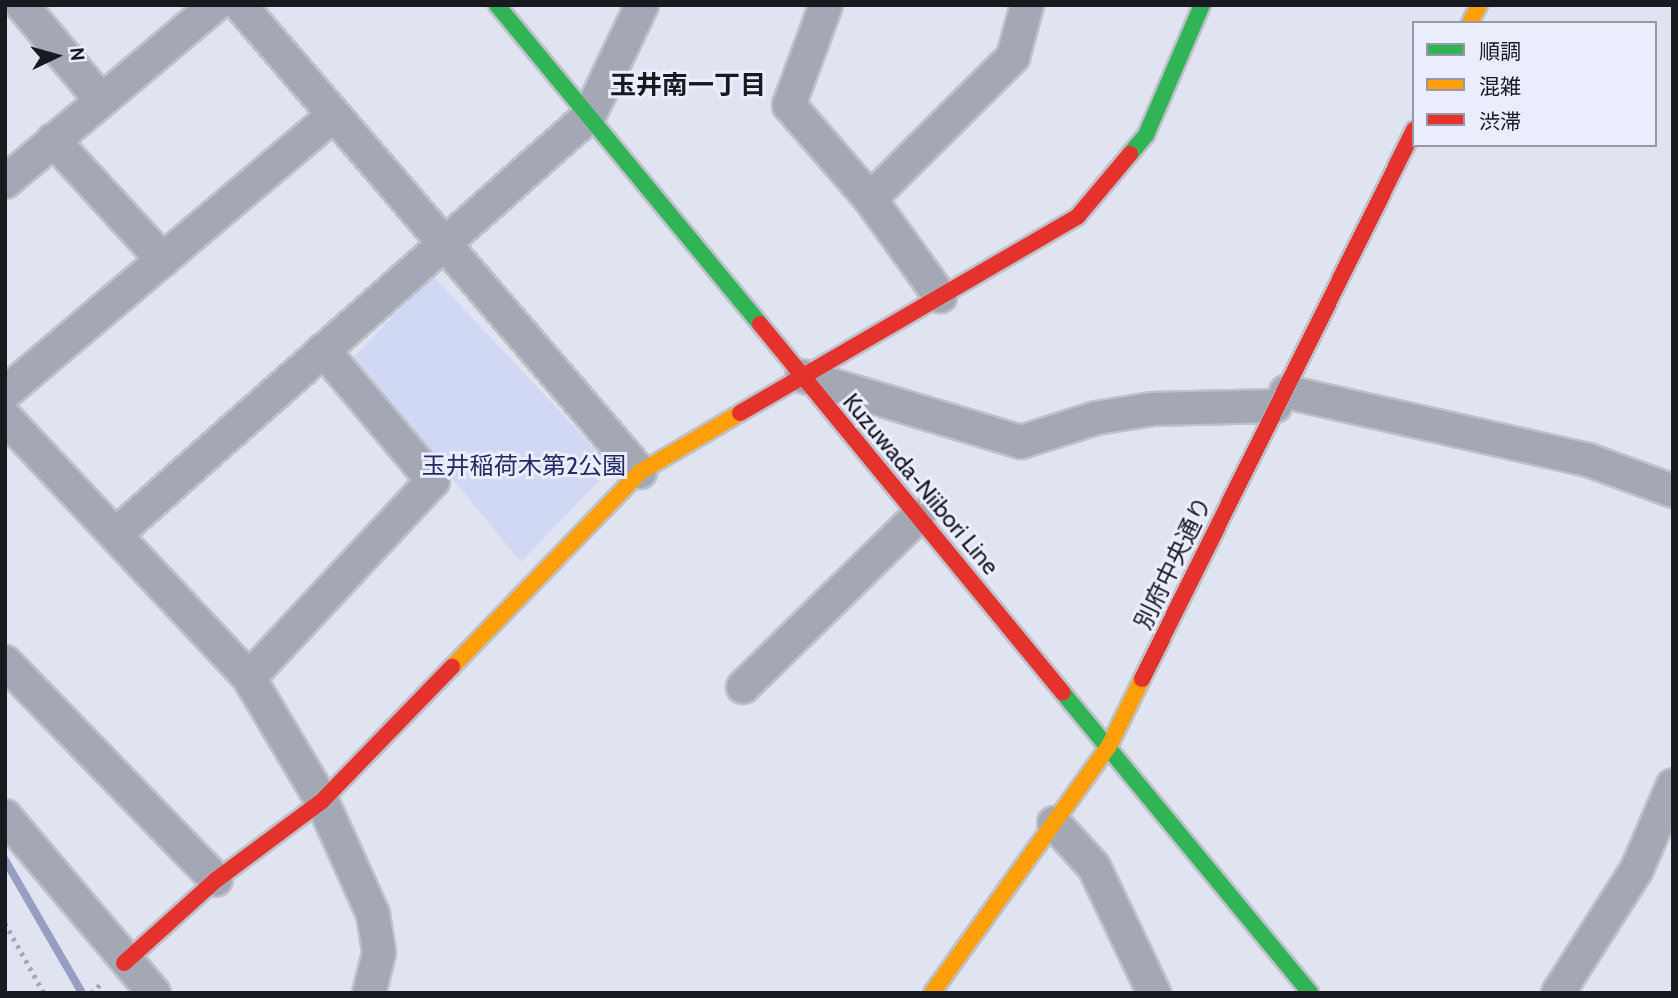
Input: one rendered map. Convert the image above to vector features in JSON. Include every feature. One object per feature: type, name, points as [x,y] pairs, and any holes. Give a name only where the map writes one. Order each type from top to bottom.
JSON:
[{"type":"street","points":[[22,5],[100,99]]},
{"type":"street","points":[[5,182],[100,99],[215,5]]},
{"type":"street","points":[[240,5],[442,244],[640,471]]},
{"type":"street","name":"Kuzuwada-Niibori Line","points":[[497,5],[1310,993]]},
{"type":"street","points":[[116,534],[589,116],[642,5]]},
{"type":"street","points":[[826,5],[789,105],[870,199],[940,296]]},
{"type":"street","points":[[870,199],[1013,57],[1027,5]]},
{"type":"street","points":[[124,963],[216,880],[322,801],[640,471],[1078,216],[1146,135],[1202,5]]},
{"type":"street","points":[[1471,21],[1479,5]]},
{"type":"street","points":[[5,393],[333,116]]},
{"type":"street","name":"別府中央通り","points":[[932,993],[1109,746],[1281,399],[1316,317],[1412,134]]},
{"type":"street","points":[[53,140],[163,260]]},
{"type":"street","points":[[249,678],[433,481],[323,350]]},
{"type":"street","points":[[802,376],[1021,442],[1096,418],[1153,409],[1281,399],[1588,460],[1673,491]]},
{"type":"street","points":[[5,417],[249,678],[322,801],[373,914],[379,953],[369,993]]},
{"type":"street","points":[[743,687],[918,516]]},
{"type":"street","points":[[5,662],[216,880]]},
{"type":"street","points":[[1558,993],[1637,869],[1673,785]]},
{"type":"street","points":[[5,816],[124,963],[154,993]]},
{"type":"street","points":[[1054,823],[1094,867],[1154,993]]},
{"type":"path","points":[[5,923],[44,993]]},
{"type":"green space","name":"玉井稲荷木第2公園","points":[[432,275],[612,467],[521,562],[353,358]]},
{"type":"waterway","points":[[5,860],[82,993]]},
{"type":"traffic: fast","points":[[497,5],[760,324]]},
{"type":"traffic: fast","points":[[1130,154],[1146,135],[1202,5]]},
{"type":"traffic: fast","points":[[1063,693],[1310,993]]},
{"type":"traffic: slow","points":[[1471,21],[1479,5]]},
{"type":"traffic: slow","points":[[452,667],[640,472],[740,413]]},
{"type":"traffic: slow","points":[[932,993],[1109,746],[1142,679]]},
{"type":"traffic: jam","points":[[1142,679],[1412,134]]},
{"type":"traffic: jam","points":[[740,413],[1078,216],[1130,154]]},
{"type":"traffic: jam","points":[[760,324],[1063,693]]},
{"type":"traffic: jam","points":[[124,963],[216,880],[322,801],[452,667]]},
{"type":"district","name":"玉井南一丁目","points":[[688,86]]}]
